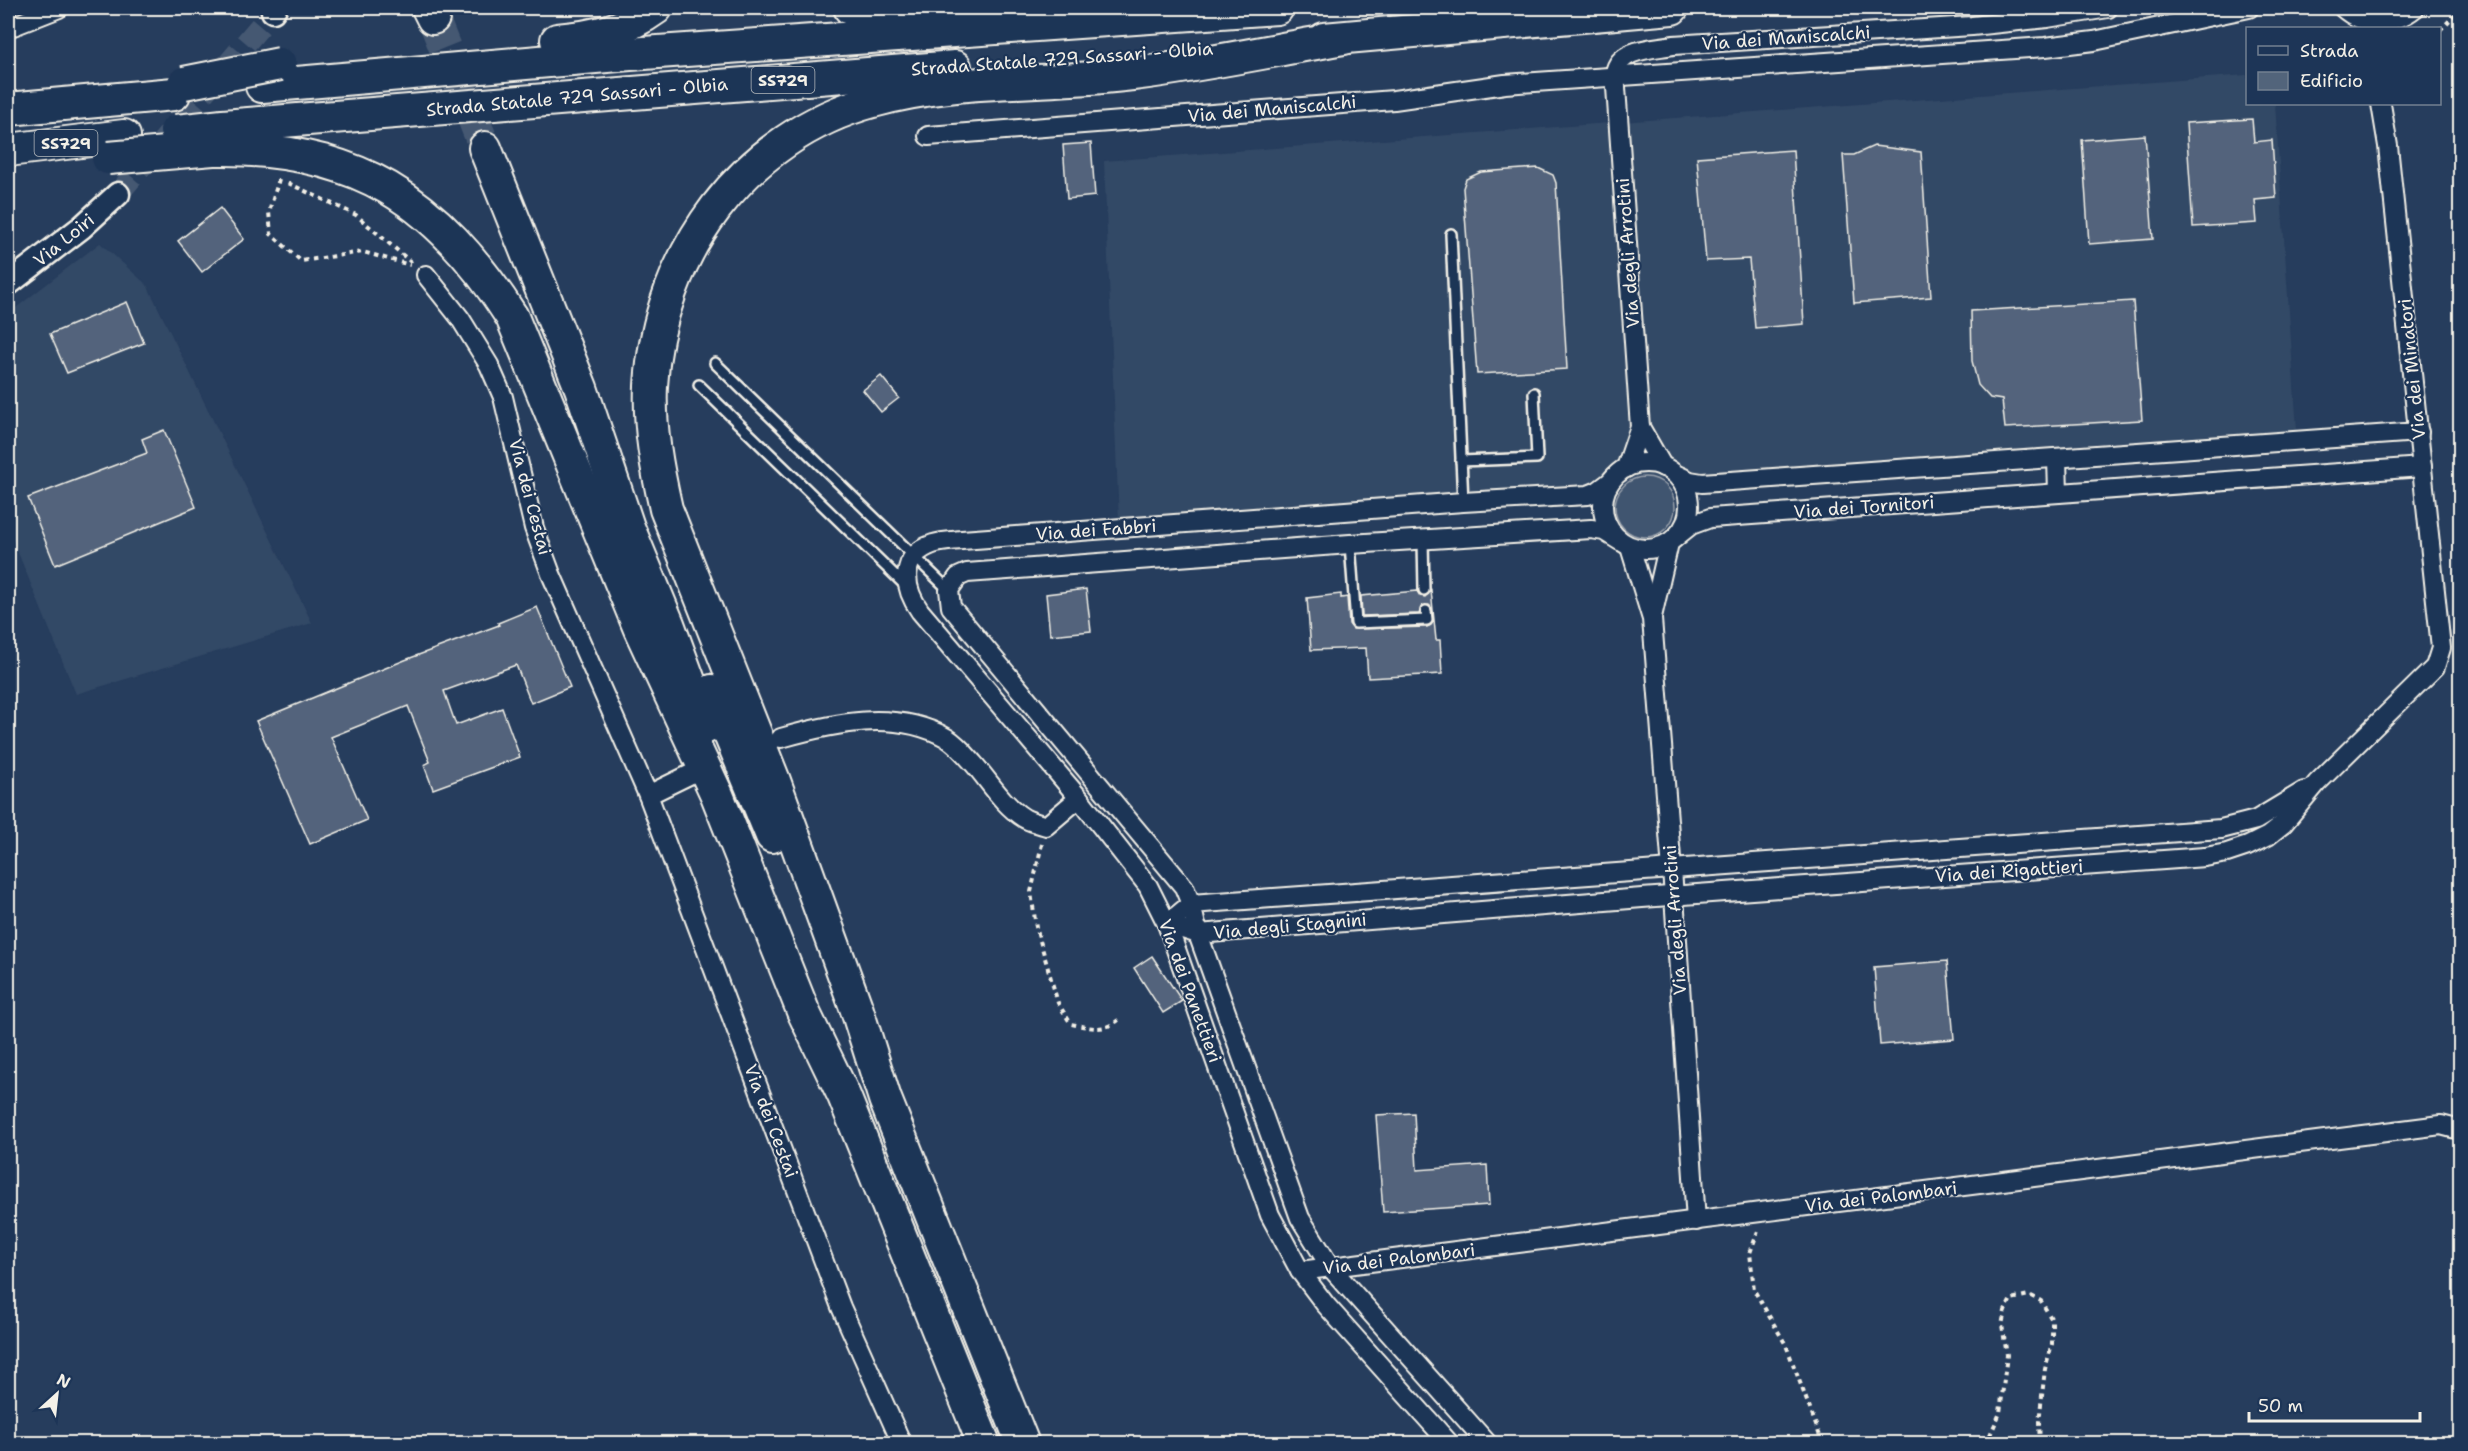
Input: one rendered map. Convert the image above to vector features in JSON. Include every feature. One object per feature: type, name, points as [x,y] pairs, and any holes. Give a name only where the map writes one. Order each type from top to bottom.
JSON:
[{"type":"highway","points":[[271,75],[593,36],[639,21],[656,8]]},
{"type":"highway","points":[[850,8],[887,13],[961,9],[1192,12]]},
{"type":"highway","name":"Strada Statale 729 Sassari - Olbia","points":[[271,75],[630,54],[1192,12],[1277,8]]},
{"type":"highway","name":"Strada Statale 729 Sassari - Olbia","points":[[8,150],[116,147],[822,77],[1344,38],[1672,8]]},
{"type":"highway","points":[[885,1099],[857,1010],[774,781],[666,509],[657,466],[651,388],[654,355],[672,288],[701,229],[719,202],[740,178],[765,155],[794,134],[816,121],[843,110],[874,100],[915,92],[1133,74],[1344,38]]},
{"type":"highway","name":"SS729","points":[[8,109],[91,101],[271,75]]},
{"type":"highway","points":[[218,138],[252,148],[328,161],[363,174],[401,195],[432,218],[466,253],[490,283],[512,317],[640,628],[717,795],[803,1011],[844,1095]]},
{"type":"highway","points":[[8,166],[32,167],[116,147]]},
{"type":"highway","points":[[485,148],[581,388],[628,526],[668,624],[730,792],[814,1005],[844,1095],[984,1443]]},
{"type":"highway","points":[[581,388],[642,519],[844,1014],[885,1099],[1023,1443]]},
{"type":"street","points":[[8,28],[60,8]]},
{"type":"street","name":"Via dei Maniscalchi","points":[[1616,78],[1616,66],[1625,56],[1674,45],[1972,26],[2047,18],[2108,8]]},
{"type":"street","name":"Via dei Maniscalchi","points":[[928,136],[1395,99],[1505,84],[1975,52],[2094,40],[2249,8]]},
{"type":"street","points":[[2330,8],[2375,22],[2406,15],[2416,8]]},
{"type":"street","points":[[2405,27],[2416,8]]},
{"type":"street","points":[[1972,26],[1975,52]]},
{"type":"street","name":"Via degli Arrotini","points":[[1616,78],[1640,427]]},
{"type":"street","name":"Via dei Minatori","points":[[2380,105],[2388,146],[2440,634]]},
{"type":"street","points":[[2388,146],[2390,105]]},
{"type":"street","name":"Via Loiri","points":[[8,284],[82,227],[118,194]]},
{"type":"street","name":"Via dei Cestai","points":[[421,271],[460,318],[489,365],[503,397],[538,537],[551,574],[648,795],[841,1307],[902,1443]]},
{"type":"street","points":[[1626,468],[1640,427]]},
{"type":"street","points":[[1640,427],[1669,471],[1683,485],[1688,498],[1688,513],[1684,526],[1673,540],[1652,619]]},
{"type":"street","name":"Via dei Tornitori","points":[[1669,471],[1690,481],[1702,483],[2419,432]]},
{"type":"street","points":[[2057,458],[2058,493]]},
{"type":"street","points":[[1652,619],[1624,544],[1610,531],[1604,518],[1602,505],[1610,482],[1626,468],[1638,464],[1651,464],[1669,471]]},
{"type":"street","name":"Via dei Tornitori","points":[[1673,540],[1691,525],[1710,518],[2422,467]]},
{"type":"street","name":"Via dei Fabbri","points":[[914,556],[936,543],[962,540],[1463,502],[1588,495],[1599,491],[1610,482]]},
{"type":"street","points":[[1283,516],[1285,549]]},
{"type":"street","name":"Via dei Fabbri","points":[[949,590],[958,577],[968,573],[1350,544],[1591,529],[1604,531],[1624,544]]},
{"type":"street","points":[[1624,544],[1651,549],[1673,540]]},
{"type":"street","points":[[906,586],[908,568],[914,556]]},
{"type":"street","name":"Via dei Panettieri","points":[[906,586],[920,612],[1080,798],[1148,886],[1167,924],[1270,1215],[1300,1271],[1325,1304],[1450,1443]]},
{"type":"street","name":"Via dei Panettieri","points":[[949,590],[951,607],[1175,874],[1191,904],[1198,934],[1300,1218],[1331,1268],[1488,1443]]},
{"type":"street","name":"Via degli Arrotini","points":[[1652,619],[1696,1221]]},
{"type":"street","name":"Via dei Rigattieri","points":[[1674,896],[2227,854],[2268,836],[2283,824],[2317,783],[2435,667],[2441,648],[2440,634]]},
{"type":"street","points":[[781,738],[829,725],[871,721],[901,723],[926,729],[949,739],[974,764],[1002,798],[1024,818],[1046,826],[1080,798]]},
{"type":"street","points":[[648,795],[691,774]]},
{"type":"street","name":"Via dei Rigattieri","points":[[1671,870],[2221,829],[2256,820],[2317,783]]},
{"type":"street","name":"Via degli Stagnini","points":[[1191,904],[1671,870]]},
{"type":"street","name":"Via degli Stagnini","points":[[1167,924],[1198,934],[1674,896]]},
{"type":"street","points":[[1167,924],[1191,904]]},
{"type":"street","name":"Via dei Palombari","points":[[1300,1271],[2441,1125],[2460,1130]]},
{"type":"lane","points":[[1451,234],[1463,502]]},
{"type":"lane","points":[[715,363],[949,590]]},
{"type":"lane","points":[[699,385],[906,586]]},
{"type":"lane","points":[[1461,461],[1538,458],[1534,393]]},
{"type":"lane","points":[[1423,540],[1424,590]]},
{"type":"lane","points":[[1350,544],[1356,623],[1426,620],[1426,610]]},
{"type":"path","points":[[2441,28],[2460,10]]},
{"type":"path","points":[[279,179],[356,215],[421,271],[363,252],[301,261],[271,234],[269,212],[279,179]]},
{"type":"path","points":[[1046,826],[1031,892],[1036,927],[1058,1003],[1071,1024],[1092,1028],[1110,1027],[1122,1017]]},
{"type":"path","points":[[1762,1213],[1750,1253],[1754,1290],[1786,1345],[1824,1443]]},
{"type":"path","points":[[1986,1443],[2000,1413],[2007,1355],[2002,1325],[2005,1311],[2011,1299],[2029,1295],[2041,1301],[2052,1320],[2052,1344],[2045,1369],[2039,1422],[2040,1443]]},
{"type":"shaded area","points":[[2246,75],[2246,105],[2275,105],[2297,431],[1119,521],[1104,161]]},
{"type":"shaded area","points":[[100,243],[147,285],[312,623],[76,694],[8,528],[8,314]]},
{"type":"shaded area","points":[[1645,477],[1662,482],[1670,490],[1675,507],[1670,524],[1662,532],[1645,537],[1628,532],[1620,524],[1615,507],[1620,490],[1628,482]]},
{"type":"building","points":[[2252,119],[2254,142],[2272,140],[2276,198],[2255,200],[2257,223],[2193,227],[2186,123]]},
{"type":"building","points":[[2145,135],[2153,239],[2089,244],[2082,140]]},
{"type":"building","points":[[1091,143],[1095,196],[1067,199],[1063,145]]},
{"type":"building","points":[[1874,146],[1921,152],[1931,297],[1854,303],[1843,155],[1854,155]]},
{"type":"building","points":[[1793,150],[1804,324],[1755,328],[1749,259],[1706,261],[1697,157]]},
{"type":"building","points":[[1538,168],[1553,175],[1556,183],[1567,369],[1477,374],[1463,188],[1466,179],[1481,172]]},
{"type":"building","points":[[220,208],[244,239],[202,272],[178,241]]},
{"type":"building","points":[[2133,301],[2142,420],[2005,428],[2002,400],[1990,398],[1978,385],[1972,361],[1971,311]]},
{"type":"building","points":[[127,302],[144,343],[67,373],[50,334]]},
{"type":"building","points":[[881,376],[899,398],[881,412],[863,390]]},
{"type":"building","points":[[164,430],[196,507],[55,565],[28,498],[147,453],[142,439]]},
{"type":"building","points":[[1086,589],[1091,631],[1050,635],[1046,594]]},
{"type":"building","points":[[1431,590],[1433,610],[1429,605],[1422,606],[1419,614],[1362,616],[1361,596],[1417,591],[1420,596],[1425,597]]},
{"type":"building","points":[[1341,594],[1341,598],[1347,597],[1349,624],[1353,629],[1427,627],[1434,620],[1434,615],[1436,640],[1440,640],[1442,674],[1368,678],[1366,648],[1311,650],[1307,598]]},
{"type":"building","points":[[537,607],[570,687],[531,703],[516,665],[444,691],[456,725],[502,708],[520,757],[433,789],[424,765],[430,762],[408,706],[331,737],[367,820],[310,844],[256,721],[405,660],[499,625],[498,623]]},
{"type":"building","points":[[1152,956],[1182,1001],[1163,1013],[1134,968]]},
{"type":"building","points":[[1947,961],[1954,1039],[1880,1045],[1874,967]]},
{"type":"building","points":[[1414,1113],[1417,1170],[1487,1165],[1489,1205],[1383,1212],[1376,1115]]},
{"type":"tunnel","points":[[118,194],[273,11]]},
{"type":"tunnel","points":[[433,18],[485,148]]}]
